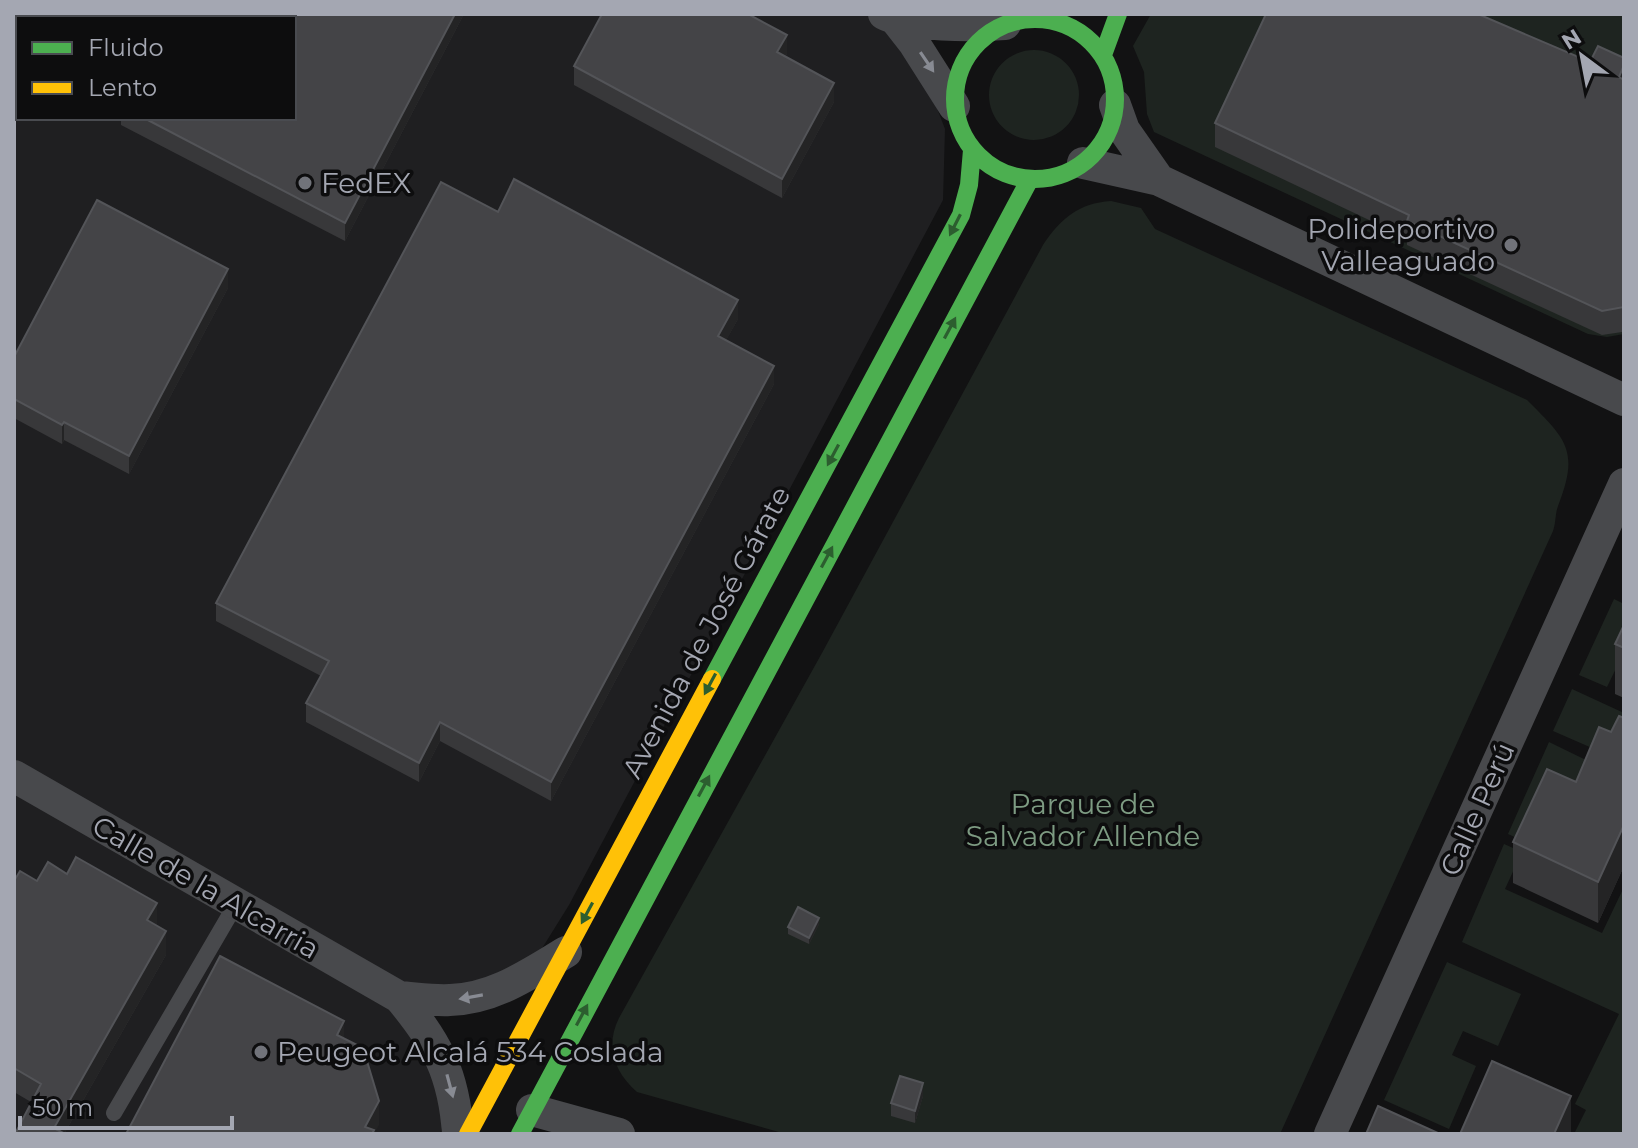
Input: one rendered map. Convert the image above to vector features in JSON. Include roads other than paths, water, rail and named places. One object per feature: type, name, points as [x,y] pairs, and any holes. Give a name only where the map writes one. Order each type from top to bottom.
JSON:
[{"type":"main road","points":[[1103,55],[1118,14]]},
{"type":"main road","points":[[1024,19],[1059,22],[1084,35],[1103,55],[1113,79],[1115,105],[1110,127],[1099,147],[1083,163],[1058,176],[1030,179],[998,170],[972,150],[960,129],[954,106],[956,81],[966,57],[982,37],[1024,19]]},
{"type":"main road","name":"Avenida de José Gárate","points":[[468,1134],[961,215],[969,185],[972,150]]},
{"type":"main road","points":[[526,1122],[1030,179]]},
{"type":"street","points":[[890,17],[974,26],[1024,19]]},
{"type":"street","points":[[890,17],[914,43],[954,106]]},
{"type":"street","points":[[1115,105],[1136,151],[1159,180]]},
{"type":"street","points":[[1083,163],[1159,180],[1624,400]]},
{"type":"street","name":"Calle Perú","points":[[1330,1134],[1624,484]]},
{"type":"street","name":"Calle de la Alcarria","points":[[14,776],[399,997],[440,1052],[452,1091],[458,1134]]},
{"type":"street","name":"Calle de la Alcarria","points":[[399,997],[450,1000],[480,996],[509,986],[566,952]]},
{"type":"street","points":[[526,1122],[619,1134]]},
{"type":"lane","points":[[114,1113],[236,904]]},
{"type":"place","name":"FedEX","points":[[305,183]]},
{"type":"place","name":"Polideportivo Valleaguado","points":[[1511,245]]},
{"type":"place","name":"Peugeot Alcalá 534 Coslada","points":[[261,1052]]},
{"type":"park label","name":"Parque de Salvador Allende","points":[[1083,820]]}]
